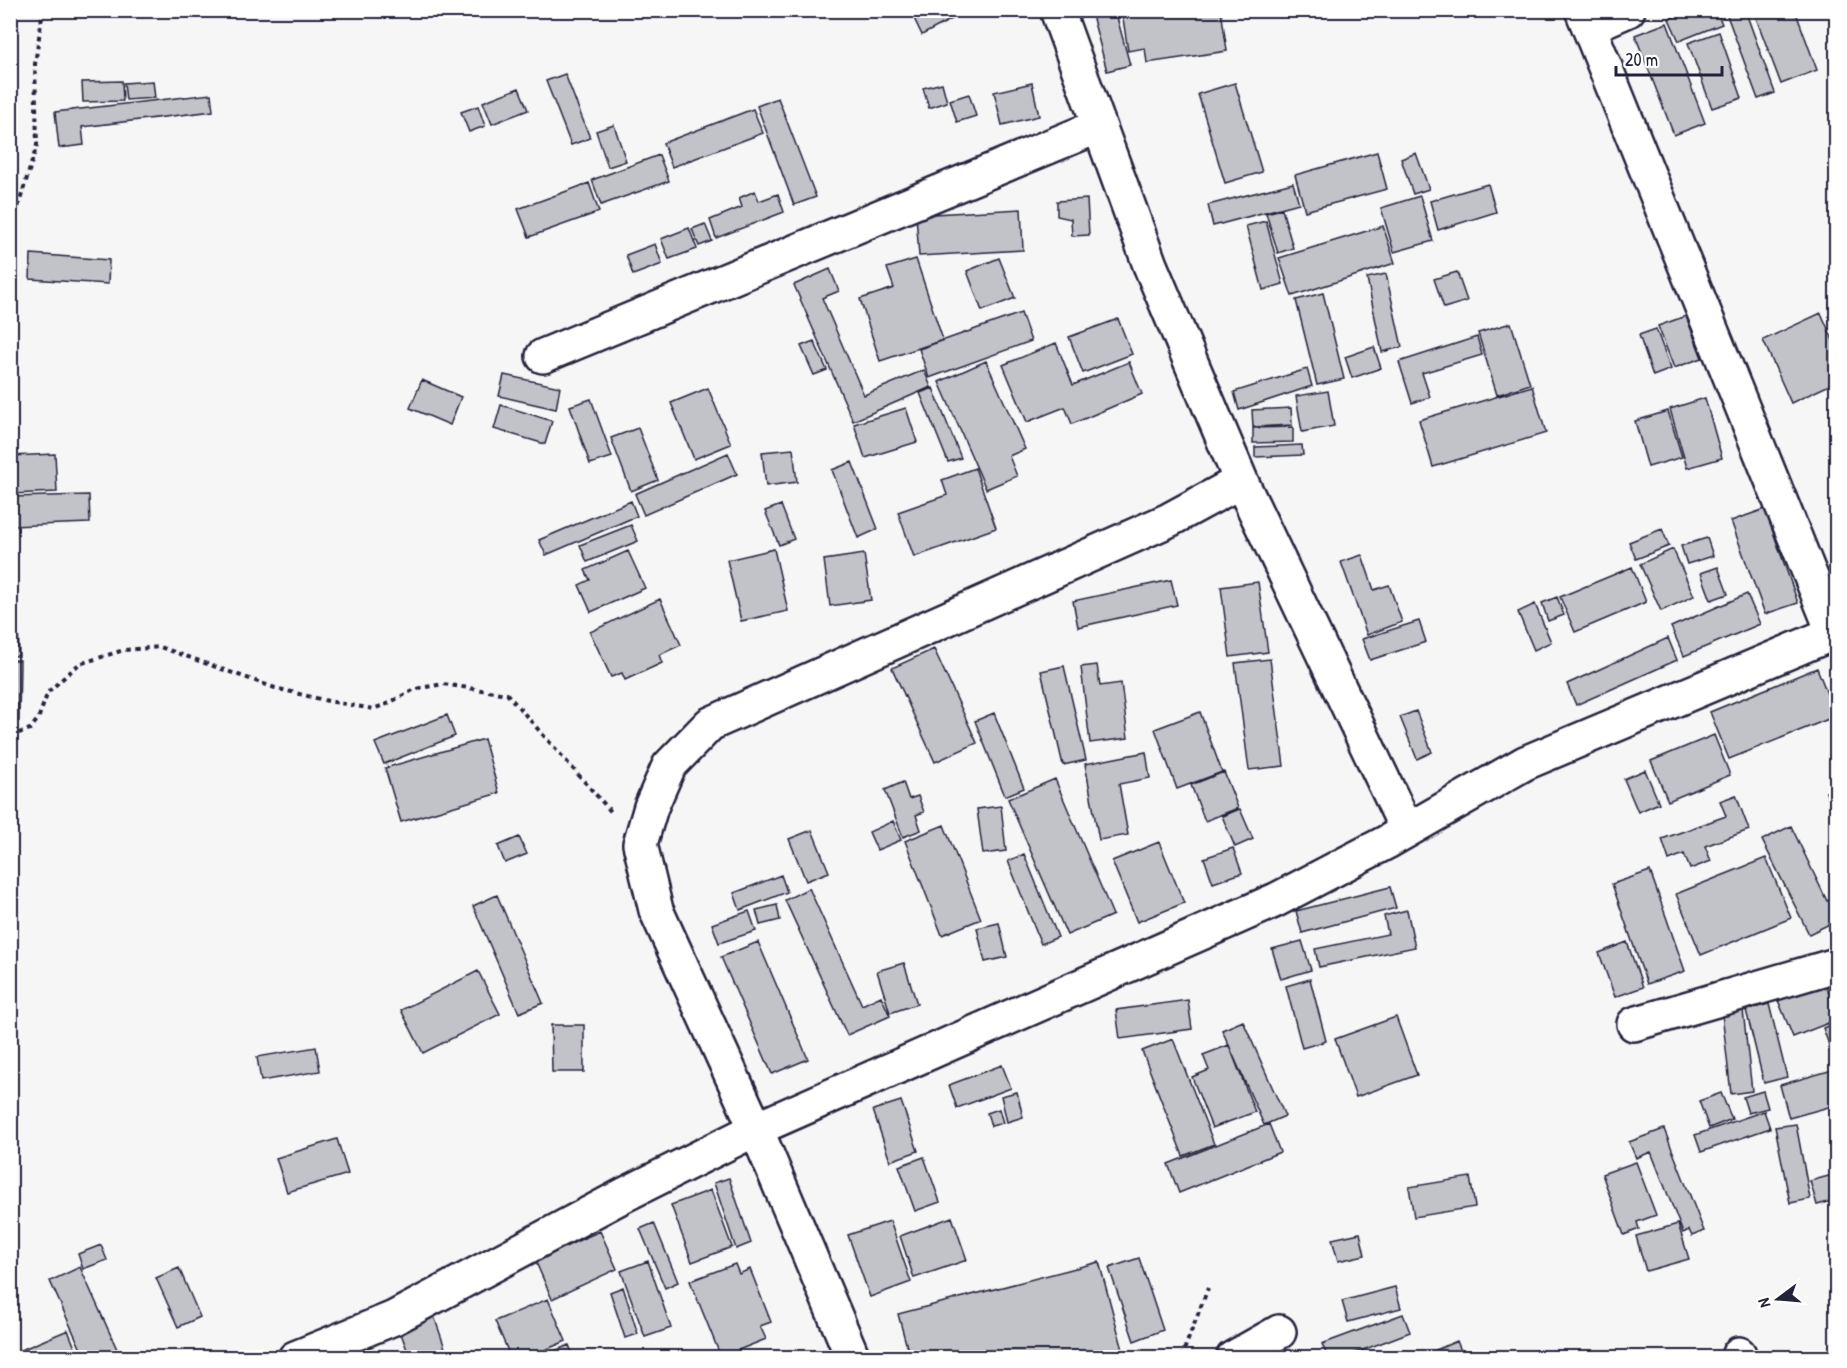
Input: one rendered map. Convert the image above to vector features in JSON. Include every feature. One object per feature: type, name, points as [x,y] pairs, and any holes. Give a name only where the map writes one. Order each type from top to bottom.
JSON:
[{"type":"street","points":[[1057,10],[1150,265],[1241,481],[1407,830]]},
{"type":"street","points":[[296,1358],[394,1318],[624,1195],[756,1130],[1276,900],[1380,846],[1525,763],[1836,635],[1586,19],[1628,10]]},
{"type":"street","points":[[543,356],[1100,126]]},
{"type":"street","points":[[853,1358],[756,1130],[656,910],[640,844],[651,807],[669,766],[710,724],[1169,520],[1241,481]]},
{"type":"street","points":[[1634,1024],[1836,965]]},
{"type":"street","points":[[1233,1358],[1279,1332]]},
{"type":"path","points":[[10,233],[37,145],[35,64],[43,10]]},
{"type":"path","points":[[10,736],[30,729],[38,719],[48,692],[79,664],[124,650],[160,647],[275,688],[374,709],[415,689],[443,684],[507,694],[640,844]]},
{"type":"path","points":[[1181,1358],[1208,1288]]},
{"type":"building","points":[[486,10],[570,10],[570,14],[486,15]]},
{"type":"building","points":[[576,10],[613,10],[613,12]]},
{"type":"building","points":[[910,10],[969,10],[922,35]]},
{"type":"building","points":[[1115,10],[1130,65],[1107,71],[1092,15]]},
{"type":"building","points":[[1130,10],[1221,10],[1227,51],[1147,63],[1145,48],[1128,51],[1122,12]]},
{"type":"building","points":[[1689,10],[1716,10],[1722,24],[1679,41],[1669,19]]},
{"type":"building","points":[[1725,10],[1745,10],[1775,93],[1758,99]]},
{"type":"building","points":[[1753,10],[1795,10],[1817,70],[1781,84]]},
{"type":"building","points":[[1667,23],[1705,123],[1674,135],[1635,35]]},
{"type":"building","points":[[1719,32],[1742,98],[1712,108],[1688,43]]},
{"type":"building","points":[[565,74],[590,138],[571,145],[546,81]]},
{"type":"building","points":[[122,81],[123,101],[83,102],[82,82]]},
{"type":"building","points":[[153,81],[155,98],[126,100],[124,83]]},
{"type":"building","points":[[942,83],[947,102],[929,108],[923,88]]},
{"type":"building","points":[[1032,83],[1039,116],[1002,125],[994,92]]},
{"type":"building","points":[[1235,83],[1262,172],[1225,183],[1198,94]]},
{"type":"building","points":[[519,88],[528,110],[492,124],[483,102]]},
{"type":"building","points":[[211,94],[213,111],[82,127],[84,145],[59,148],[55,112]]},
{"type":"building","points":[[969,94],[976,116],[957,122],[950,100]]},
{"type":"building","points":[[778,98],[816,197],[794,205],[757,106]]},
{"type":"building","points":[[478,106],[485,126],[469,132],[461,112]]},
{"type":"building","points":[[753,109],[763,133],[672,167],[663,143]]},
{"type":"building","points":[[614,125],[626,161],[608,167],[596,131]]},
{"type":"building","points":[[1377,152],[1387,189],[1305,211],[1295,175]]},
{"type":"building","points":[[1416,153],[1429,189],[1413,194],[1401,159]]},
{"type":"building","points":[[659,155],[669,181],[601,205],[592,180]]},
{"type":"building","points":[[589,183],[599,212],[529,237],[518,209]]},
{"type":"building","points":[[1293,183],[1299,203],[1213,226],[1208,205]]},
{"type":"building","points":[[1488,184],[1496,212],[1438,230],[1430,201]]},
{"type":"building","points":[[755,191],[759,201],[778,194],[784,212],[716,238],[710,220],[742,207],[739,198]]},
{"type":"building","points":[[1420,196],[1433,241],[1394,252],[1381,208]]},
{"type":"building","points":[[1087,199],[1089,235],[1072,236],[1071,219],[1057,216],[1057,201]]},
{"type":"building","points":[[1021,209],[1023,250],[919,256],[916,215]]},
{"type":"building","points":[[1282,209],[1293,248],[1278,253],[1266,213]]},
{"type":"building","points":[[1266,221],[1283,284],[1263,290],[1246,226]]},
{"type":"building","points":[[705,224],[712,241],[699,246],[692,229]]},
{"type":"building","points":[[1383,226],[1395,263],[1292,296],[1279,258]]},
{"type":"building","points":[[689,228],[697,249],[669,259],[661,239]]},
{"type":"building","points":[[655,244],[662,264],[633,275],[626,255]]},
{"type":"building","points":[[31,254],[109,260],[108,284],[30,279]]},
{"type":"building","points":[[999,258],[1015,298],[982,311],[967,271]]},
{"type":"building","points":[[916,259],[943,340],[880,361],[860,299],[894,288],[887,268]]},
{"type":"building","points":[[830,269],[839,291],[822,298],[864,395],[924,370],[931,387],[853,421],[794,285]]},
{"type":"building","points":[[1457,272],[1467,301],[1444,308],[1434,279]]},
{"type":"building","points":[[1386,274],[1402,347],[1382,352],[1367,278]]},
{"type":"building","points":[[1323,293],[1344,379],[1317,385],[1296,300]]},
{"type":"building","points":[[1021,313],[1031,341],[929,378],[919,349]]},
{"type":"building","points":[[1821,313],[1836,347],[1836,382],[1791,403],[1763,340]]},
{"type":"building","points":[[1686,316],[1702,358],[1674,368],[1658,326]]},
{"type":"building","points":[[1118,319],[1132,354],[1083,373],[1069,337]]},
{"type":"building","points":[[1511,323],[1530,384],[1497,395],[1478,333]]},
{"type":"building","points":[[1656,329],[1671,369],[1653,376],[1639,335]]},
{"type":"building","points":[[1477,337],[1482,355],[1422,373],[1430,397],[1412,403],[1399,362]]},
{"type":"building","points":[[814,341],[827,370],[814,375],[801,346]]},
{"type":"building","points":[[1056,343],[1073,385],[1129,362],[1142,394],[1072,424],[1065,407],[1027,422],[1003,365]]},
{"type":"building","points":[[1374,347],[1381,368],[1352,378],[1345,357]]},
{"type":"building","points":[[986,361],[1025,449],[1009,456],[1017,476],[986,489],[939,382]]},
{"type":"building","points":[[1307,369],[1312,386],[1239,410],[1234,392]]},
{"type":"building","points":[[504,375],[560,387],[556,409],[499,396]]},
{"type":"building","points":[[422,380],[461,397],[450,425],[410,408]]},
{"type":"building","points":[[1532,386],[1546,433],[1433,467],[1419,420]]},
{"type":"building","points":[[708,388],[731,444],[694,459],[671,403]]},
{"type":"building","points":[[933,388],[961,458],[948,462],[920,393]]},
{"type":"building","points":[[1328,391],[1334,426],[1302,432],[1296,396]]},
{"type":"building","points":[[1705,398],[1722,458],[1687,468],[1670,409]]},
{"type":"building","points":[[591,399],[612,457],[590,464],[570,406]]},
{"type":"building","points":[[501,405],[552,421],[545,444],[494,429]]},
{"type":"building","points":[[906,408],[917,442],[865,458],[854,424]]},
{"type":"building","points":[[1291,408],[1292,425],[1253,427],[1252,410]]},
{"type":"building","points":[[1668,411],[1682,457],[1648,467],[1635,421]]},
{"type":"building","points":[[1293,427],[1293,442],[1253,443],[1253,428]]},
{"type":"building","points":[[638,428],[658,480],[631,491],[611,438]]},
{"type":"building","points":[[1302,445],[1303,455],[1255,457],[1255,447]]},
{"type":"building","points":[[793,449],[797,482],[766,486],[762,452]]},
{"type":"building","points":[[728,453],[737,474],[644,515],[635,494]]},
{"type":"building","points":[[55,454],[57,492],[10,494],[10,456]]},
{"type":"building","points":[[852,462],[878,529],[858,538],[832,470]]},
{"type":"building","points":[[975,468],[996,528],[914,557],[898,512],[947,495],[942,480]]},
{"type":"building","points":[[89,495],[90,523],[10,526],[10,497]]},
{"type":"building","points":[[631,501],[637,516],[546,555],[539,540]]},
{"type":"building","points":[[781,505],[794,539],[779,545],[765,511]]},
{"type":"building","points":[[1765,509],[1798,603],[1765,614],[1731,521]]},
{"type":"building","points":[[631,525],[638,541],[587,562],[580,545]]},
{"type":"building","points":[[1662,529],[1669,546],[1636,559],[1629,542]]},
{"type":"building","points":[[1707,538],[1713,556],[1687,564],[1681,546]]},
{"type":"building","points":[[774,549],[788,611],[741,621],[727,560]]},
{"type":"building","points":[[1673,549],[1694,596],[1661,611],[1640,564]]},
{"type":"building","points":[[628,551],[645,588],[591,612],[579,585],[590,580],[585,570]]},
{"type":"building","points":[[864,554],[871,600],[830,606],[824,560]]},
{"type":"building","points":[[1362,555],[1374,590],[1389,585],[1402,622],[1367,635],[1341,562]]},
{"type":"building","points":[[1632,567],[1646,602],[1575,632],[1560,597]]},
{"type":"building","points":[[1718,567],[1728,594],[1711,600],[1701,573]]},
{"type":"building","points":[[1171,580],[1177,605],[1078,627],[1073,601]]},
{"type":"building","points":[[1258,582],[1268,652],[1230,657],[1221,587]]},
{"type":"building","points":[[1747,594],[1760,624],[1684,656],[1671,627]]},
{"type":"building","points":[[1557,597],[1564,615],[1548,621],[1542,603]]},
{"type":"building","points":[[660,599],[681,645],[659,655],[662,663],[625,680],[622,673],[611,677],[590,632]]},
{"type":"building","points":[[1535,604],[1551,642],[1534,650],[1518,612]]},
{"type":"building","points":[[1419,621],[1426,642],[1370,660],[1362,639]]},
{"type":"building","points":[[10,626],[18,626],[19,656],[10,656]]},
{"type":"building","points":[[1668,638],[1677,660],[1576,705],[1567,684]]},
{"type":"building","points":[[934,649],[977,743],[935,762],[892,668]]},
{"type":"building","points":[[1270,659],[1284,766],[1249,770],[1235,663]]},
{"type":"building","points":[[10,660],[20,660],[19,721],[10,721]]},
{"type":"building","points":[[1097,665],[1100,686],[1121,683],[1128,738],[1090,743],[1081,667]]},
{"type":"building","points":[[1064,666],[1086,760],[1063,765],[1041,671]]},
{"type":"building","points":[[1817,668],[1836,716],[1729,759],[1710,712]]},
{"type":"building","points":[[1416,711],[1432,752],[1417,759],[1400,717]]},
{"type":"building","points":[[1200,712],[1222,772],[1177,789],[1155,729]]},
{"type":"building","points":[[994,713],[1024,788],[1005,796],[975,721]]},
{"type":"building","points":[[447,715],[455,736],[384,764],[375,743]]},
{"type":"building","points":[[1714,735],[1730,775],[1668,801],[1651,761]]},
{"type":"building","points":[[484,739],[499,793],[401,822],[385,768]]},
{"type":"building","points":[[1146,752],[1150,778],[1119,784],[1128,835],[1099,840],[1085,764]]},
{"type":"building","points":[[1645,770],[1659,803],[1638,812],[1624,779]]},
{"type":"building","points":[[1224,772],[1238,808],[1205,821],[1191,785]]},
{"type":"building","points":[[1055,779],[1113,915],[1067,935],[1008,799]]},
{"type":"building","points":[[903,782],[909,799],[918,796],[924,812],[916,815],[921,830],[903,837],[885,790]]},
{"type":"building","points":[[1836,788],[1836,822],[1826,792]]},
{"type":"building","points":[[1736,795],[1749,830],[1705,846],[1711,861],[1690,869],[1684,854],[1669,860],[1662,839],[1726,816],[1720,801]]},
{"type":"building","points":[[1001,806],[1006,851],[983,854],[977,809]]},
{"type":"building","points":[[1240,809],[1253,839],[1235,847],[1222,816]]},
{"type":"building","points":[[893,821],[901,840],[877,850],[869,832]]},
{"type":"building","points":[[944,825],[981,919],[942,935],[905,841]]},
{"type":"building","points":[[1791,826],[1827,901],[1836,897],[1836,921],[1809,934],[1762,840]]},
{"type":"building","points":[[812,830],[829,872],[806,881],[789,839]]},
{"type":"building","points":[[519,837],[527,854],[505,863],[498,846]]},
{"type":"building","points":[[1159,842],[1184,903],[1137,922],[1112,861]]},
{"type":"building","points":[[1233,848],[1242,873],[1213,883],[1204,858]]},
{"type":"building","points":[[1024,854],[1058,937],[1041,944],[1008,861]]},
{"type":"building","points":[[1766,858],[1791,918],[1701,955],[1676,894]]},
{"type":"building","points":[[1650,871],[1685,971],[1647,984],[1612,884]]},
{"type":"building","points":[[781,875],[787,892],[740,910],[734,893]]},
{"type":"building","points":[[1390,887],[1396,908],[1302,933],[1296,911]]},
{"type":"building","points":[[809,888],[862,1005],[881,996],[890,1016],[847,1035],[785,900]]},
{"type":"building","points":[[497,895],[543,1003],[519,1013],[473,906]]},
{"type":"building","points":[[777,905],[780,920],[760,925],[756,910]]},
{"type":"building","points":[[1407,910],[1415,947],[1319,967],[1315,949],[1388,934],[1384,916]]},
{"type":"building","points":[[749,911],[756,931],[719,943],[712,924]]},
{"type":"building","points":[[999,923],[1007,957],[985,962],[977,928]]},
{"type":"building","points":[[1302,941],[1311,970],[1281,979],[1272,949]]},
{"type":"building","points":[[758,942],[808,1059],[772,1074],[721,957]]},
{"type":"building","points":[[1627,942],[1643,987],[1615,997],[1599,953]]},
{"type":"building","points":[[904,963],[917,1004],[890,1013],[877,971]]},
{"type":"building","points":[[478,971],[500,1014],[423,1053],[401,1010]]},
{"type":"building","points":[[1310,979],[1326,1041],[1302,1048],[1286,986]]},
{"type":"building","points":[[1825,982],[1836,1013],[1836,1020],[1793,1037],[1778,1000]]},
{"type":"building","points":[[1188,1000],[1192,1029],[1120,1039],[1116,1010]]},
{"type":"building","points":[[1769,1004],[1787,1077],[1764,1083],[1746,1010]]},
{"type":"building","points":[[1743,1010],[1752,1091],[1731,1094],[1722,1013]]},
{"type":"building","points":[[1396,1017],[1417,1075],[1356,1097],[1335,1039]]},
{"type":"building","points":[[1243,1021],[1285,1116],[1264,1125],[1222,1030]]},
{"type":"building","points":[[1836,1023],[1836,1062],[1835,1062],[1823,1028]]},
{"type":"building","points":[[551,1025],[584,1025],[584,1072],[552,1072]]},
{"type":"building","points":[[1173,1039],[1214,1144],[1183,1156],[1142,1051]]},
{"type":"building","points":[[1229,1045],[1255,1112],[1212,1128],[1192,1077],[1209,1070],[1203,1055]]},
{"type":"building","points":[[316,1047],[320,1071],[261,1081],[257,1057]]},
{"type":"building","points":[[1002,1065],[1011,1088],[957,1108],[949,1085]]},
{"type":"building","points":[[1836,1069],[1836,1105],[1789,1118],[1780,1085]]},
{"type":"building","points":[[1763,1091],[1768,1108],[1748,1113],[1743,1097]]},
{"type":"building","points":[[1017,1092],[1023,1117],[1007,1122],[1001,1096]]},
{"type":"building","points":[[1721,1093],[1732,1119],[1709,1128],[1699,1101]]},
{"type":"building","points":[[901,1101],[918,1151],[890,1161],[873,1110]]},
{"type":"building","points":[[999,1109],[1003,1123],[991,1126],[987,1113]]},
{"type":"building","points":[[1764,1111],[1770,1128],[1701,1152],[1695,1135]]},
{"type":"building","points":[[1269,1124],[1280,1152],[1179,1193],[1168,1164]]},
{"type":"building","points":[[1796,1124],[1810,1199],[1790,1203],[1775,1127]]},
{"type":"building","points":[[1664,1129],[1704,1231],[1692,1236],[1689,1230],[1683,1233],[1651,1152],[1636,1158],[1629,1142]]},
{"type":"building","points":[[337,1139],[348,1174],[287,1192],[276,1158]]},
{"type":"building","points":[[924,1157],[940,1202],[915,1211],[899,1166]]},
{"type":"building","points":[[1636,1162],[1656,1215],[1637,1222],[1639,1229],[1624,1235],[1602,1174]]},
{"type":"building","points":[[1836,1174],[1836,1200],[1817,1205],[1810,1181]]},
{"type":"building","points":[[1470,1177],[1475,1207],[1414,1217],[1409,1187]]},
{"type":"building","points":[[729,1178],[751,1243],[736,1249],[714,1183]]},
{"type":"building","points":[[711,1190],[732,1247],[692,1262],[671,1205]]},
{"type":"building","points":[[952,1217],[967,1260],[914,1278],[900,1236]]},
{"type":"building","points":[[890,1221],[911,1282],[870,1297],[848,1235]]},
{"type":"building","points":[[654,1223],[678,1282],[665,1288],[640,1229]]},
{"type":"building","points":[[1678,1224],[1689,1259],[1646,1271],[1636,1236]]},
{"type":"building","points":[[600,1231],[617,1269],[552,1299],[535,1260]]},
{"type":"building","points":[[1360,1233],[1365,1255],[1338,1261],[1332,1239]]},
{"type":"building","points":[[101,1245],[107,1260],[83,1269],[78,1254]]},
{"type":"building","points":[[1139,1258],[1163,1330],[1134,1341],[1109,1268]]},
{"type":"building","points":[[648,1261],[671,1328],[645,1337],[621,1271]]},
{"type":"building","points":[[1099,1262],[1123,1350],[1094,1358],[910,1358],[898,1314]]},
{"type":"building","points":[[735,1264],[739,1274],[750,1269],[771,1322],[760,1326],[766,1339],[721,1357],[690,1281]]},
{"type":"building","points":[[80,1267],[121,1358],[85,1358],[50,1281]]},
{"type":"building","points":[[179,1268],[200,1317],[178,1327],[156,1278]]},
{"type":"building","points":[[623,1287],[638,1334],[625,1338],[610,1292]]},
{"type":"building","points":[[1395,1287],[1401,1308],[1348,1322],[1342,1301]]},
{"type":"building","points":[[548,1299],[566,1341],[526,1358],[511,1358],[495,1321]]},
{"type":"building","points":[[1403,1314],[1410,1332],[1342,1358],[1328,1358],[1322,1344]]},
{"type":"building","points":[[434,1316],[446,1351],[429,1358],[410,1358],[399,1328]]},
{"type":"building","points":[[68,1330],[79,1358],[16,1358],[14,1353]]},
{"type":"building","points":[[1457,1341],[1464,1358],[1417,1358]]},
{"type":"building","points":[[569,1345],[574,1358],[554,1358],[552,1352]]}]
